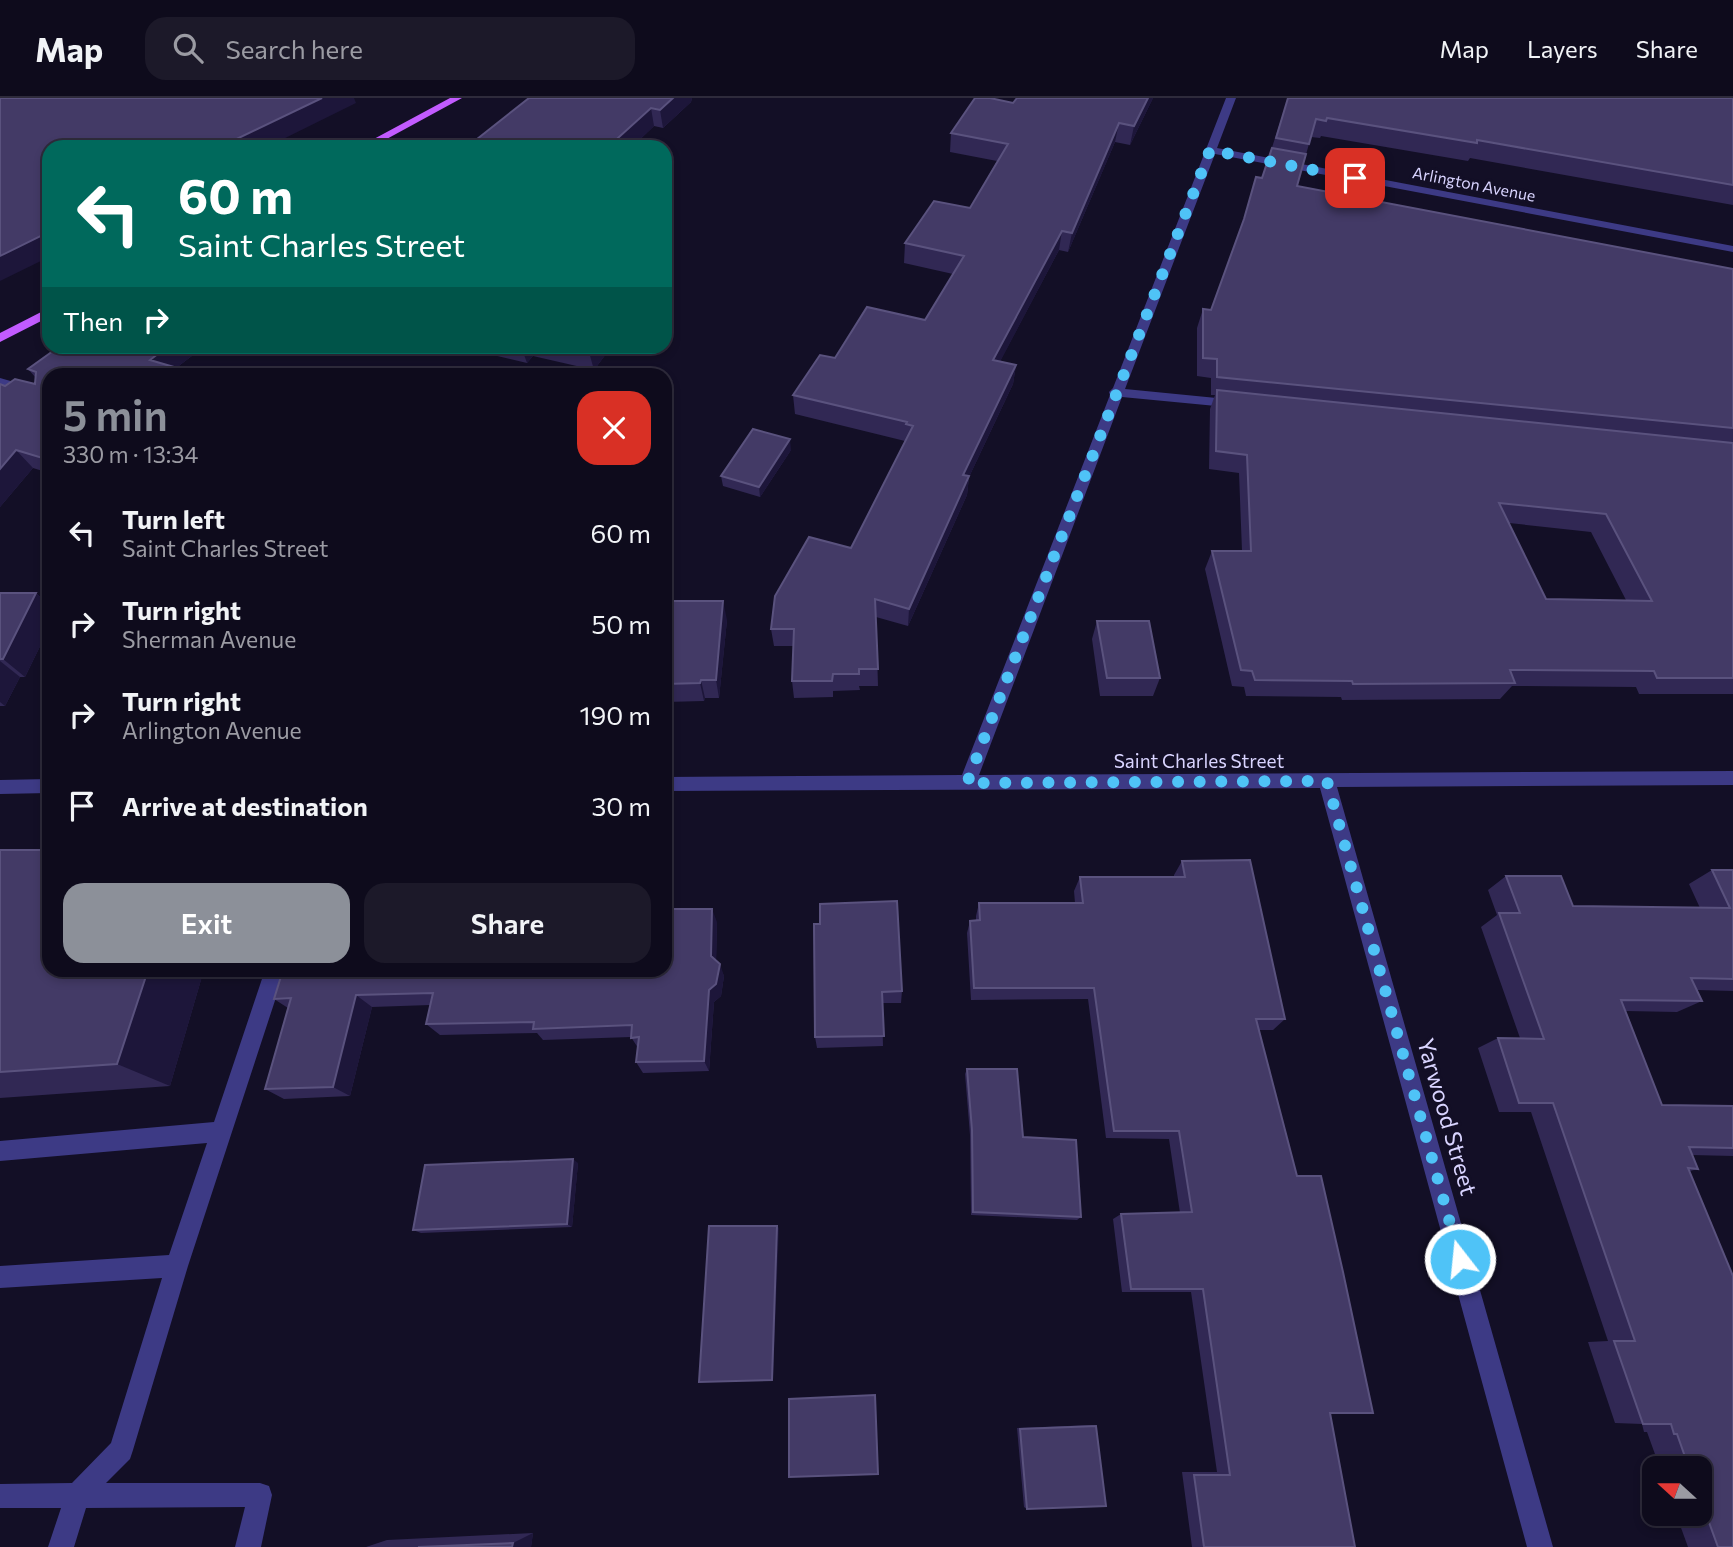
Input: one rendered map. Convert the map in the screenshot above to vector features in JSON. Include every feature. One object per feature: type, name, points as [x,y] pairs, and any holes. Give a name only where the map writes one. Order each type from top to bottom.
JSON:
[{"type":"main road","points":[[377,140],[457,98]]},
{"type":"main road","points":[[0,338],[42,316]]},
{"type":"street","points":[[967,783],[1115,392],[1231,98]]},
{"type":"street","name":"Arlington Avenue","points":[[1210,150],[1733,249]]},
{"type":"street","points":[[0,382],[42,394]]},
{"type":"street","points":[[1115,392],[1248,405]]},
{"type":"street","name":"Saint Charles Street","points":[[672,784],[1733,778]]},
{"type":"street","name":"Yarwood Street","points":[[1327,781],[1540,1547]]},
{"type":"street","points":[[0,787],[42,786]]},
{"type":"street","points":[[61,1547],[77,1496],[121,1450],[177,1266],[273,977]]},
{"type":"street","points":[[0,1151],[220,1132]]},
{"type":"street","points":[[0,1277],[177,1266]]},
{"type":"street","points":[[0,1496],[260,1494],[248,1547]]},
{"type":"building","points":[[0,98],[322,98],[235,140],[42,140],[42,235],[0,256]]},
{"type":"building","points":[[529,98],[673,98],[660,110],[651,108],[616,140],[476,140]]},
{"type":"building","points":[[975,98],[1013,103],[1017,98],[1148,98],[1134,126],[1119,123],[1072,233],[1062,231],[993,360],[1016,365],[963,475],[969,476],[909,609],[875,599],[878,669],[859,669],[859,674],[833,674],[832,681],[792,681],[794,629],[771,629],[775,596],[809,537],[851,548],[913,426],[906,424],[907,422],[793,395],[820,355],[835,358],[867,307],[925,320],[964,256],[905,243],[934,201],[970,208],[1008,144],[951,133]]},
{"type":"building","points":[[1288,98],[1733,98],[1733,185],[1477,140],[1477,143],[1327,118],[1326,121],[1316,119],[1309,144],[1276,138]]},
{"type":"building","points":[[1272,148],[1306,154],[1297,186],[1733,269],[1733,428],[1217,377],[1217,359],[1203,358],[1203,309],[1211,310],[1256,177],[1262,178]]},
{"type":"building","points":[[49,354],[158,354],[150,360],[177,368],[42,368],[42,458],[16,450],[0,469],[0,384],[5,386],[15,379],[35,384],[36,372],[28,369]]},
{"type":"building","points":[[1217,390],[1733,443],[1733,678],[1657,678],[1654,671],[1510,670],[1515,683],[1353,684],[1352,681],[1255,680],[1252,671],[1241,670],[1212,551],[1251,551],[1247,455],[1216,451]],"holes":[[[1499,503],[1606,514],[1652,601],[1546,599]]]},
{"type":"building","points":[[753,429],[790,439],[759,487],[721,476]]},
{"type":"building","points":[[0,593],[36,593],[3,659],[0,659]]},
{"type":"building","points":[[672,601],[723,601],[716,680],[701,680],[700,683],[672,684]]},
{"type":"building","points":[[1097,621],[1149,621],[1160,678],[1107,678]]},
{"type":"building","points":[[0,850],[42,850],[42,977],[146,977],[117,1064],[0,1072]]},
{"type":"building","points":[[1250,860],[1285,1019],[1256,1019],[1297,1176],[1321,1176],[1373,1413],[1330,1413],[1355,1547],[1204,1547],[1194,1475],[1230,1475],[1203,1289],[1131,1289],[1121,1214],[1192,1212],[1179,1131],[1114,1131],[1094,988],[974,988],[970,921],[980,920],[979,903],[1083,903],[1080,877],[1185,877],[1182,861]]},
{"type":"building","points":[[1712,870],[1733,870],[1733,979],[1691,978],[1702,1001],[1621,1000],[1662,1105],[1733,1106],[1733,1148],[1689,1147],[1698,1169],[1688,1168],[1733,1276],[1733,1547],[1718,1547],[1710,1526],[1712,1456],[1685,1456],[1671,1424],[1643,1424],[1614,1341],[1635,1341],[1553,1103],[1519,1103],[1498,1038],[1544,1039],[1499,913],[1520,913],[1506,876],[1561,876],[1573,906],[1730,908]]},
{"type":"building","points":[[897,901],[902,991],[882,992],[884,1036],[815,1037],[814,924],[820,924],[820,904]]},
{"type":"building","points":[[672,909],[712,909],[711,956],[720,964],[716,984],[709,990],[704,1061],[636,1062],[639,1037],[631,1038],[632,1025],[533,1029],[534,1022],[426,1024],[433,993],[356,995],[333,1087],[265,1089],[291,998],[274,999],[281,977],[672,977]]},
{"type":"building","points":[[967,1069],[1017,1069],[1023,1137],[1076,1140],[1081,1217],[973,1212],[972,1130]]},
{"type":"building","points":[[573,1159],[567,1224],[413,1230],[425,1165]]},
{"type":"building","points":[[709,1226],[777,1226],[772,1380],[699,1382]]},
{"type":"building","points":[[875,1395],[878,1474],[789,1477],[789,1399]]},
{"type":"building","points":[[1096,1426],[1106,1506],[1027,1509],[1020,1429]]},
{"type":"building","points":[[513,1543],[512,1547],[418,1547]]},
{"type":"route","points":[[1355,178],[1210,150],[967,783],[1327,781],[1460,1259]]}]
